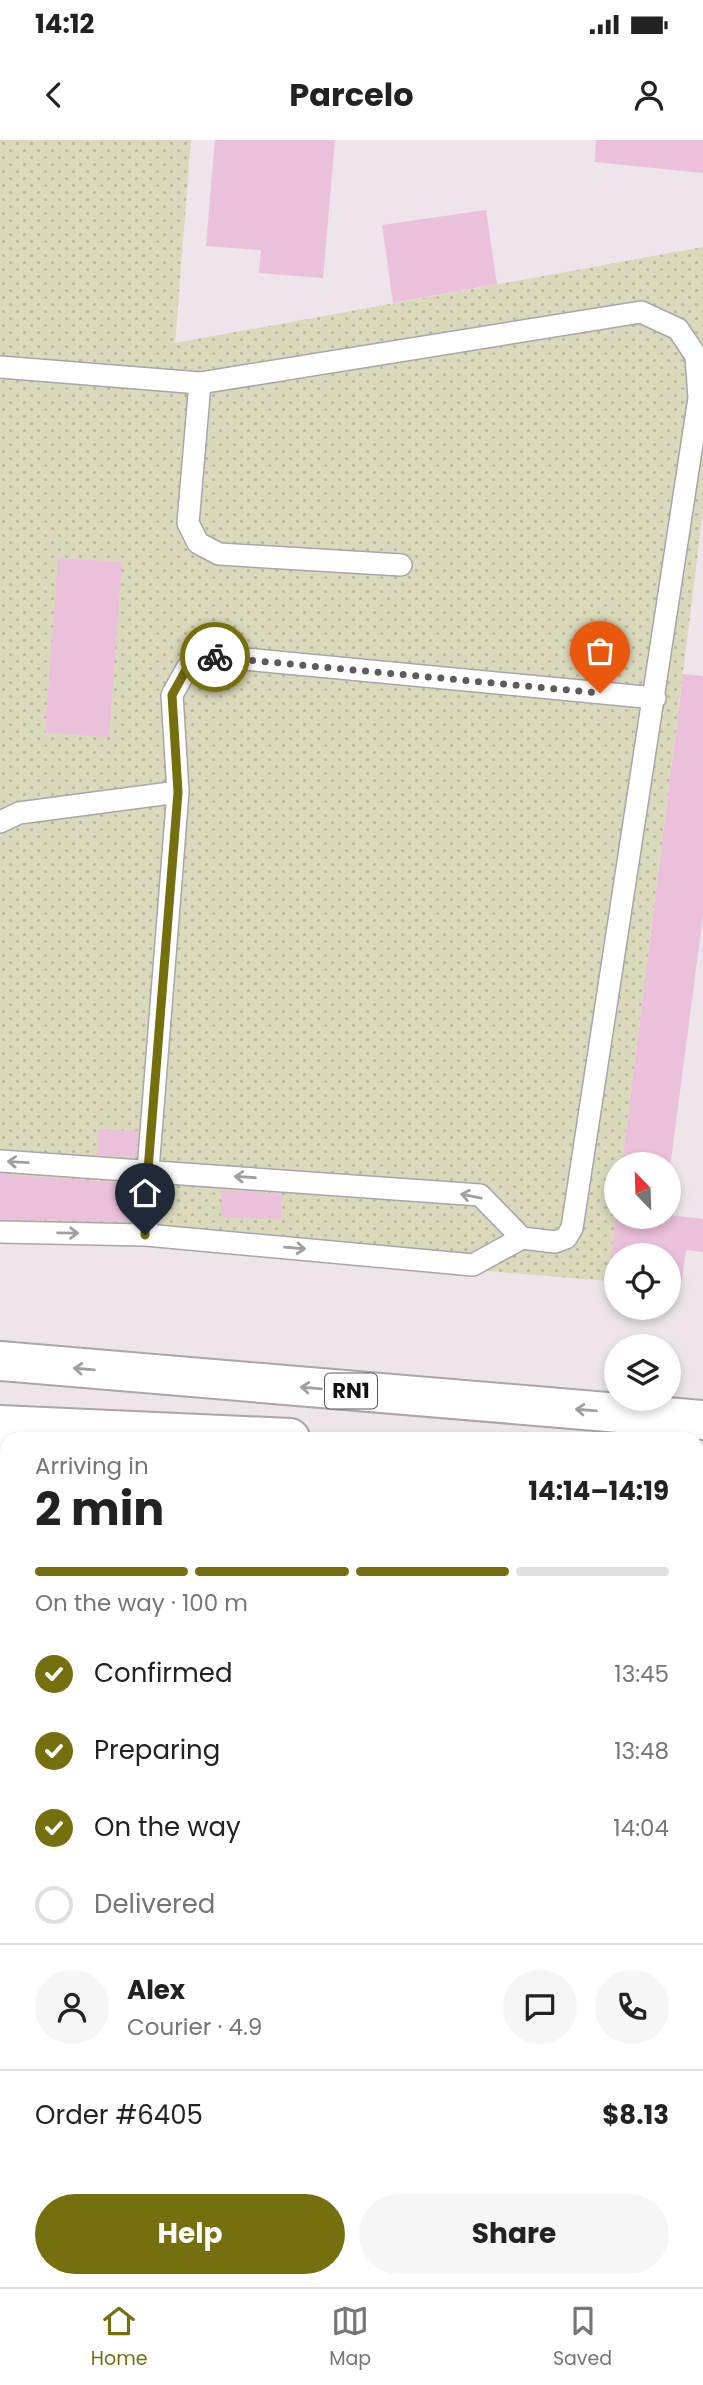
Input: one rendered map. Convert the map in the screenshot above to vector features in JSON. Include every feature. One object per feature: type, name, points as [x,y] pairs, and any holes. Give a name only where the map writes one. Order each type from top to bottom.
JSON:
[{"type":"main road","name":"RN1","points":[[0,1361],[703,1420]]},
{"type":"main road","points":[[0,1425],[156,1432]]},
{"type":"lane","points":[[0,367],[200,383],[641,312],[678,329],[696,356],[699,398],[572,1228],[566,1238],[555,1242],[522,1238],[473,1265],[145,1235],[0,1231]]},
{"type":"lane","points":[[200,383],[188,523],[198,543],[219,554],[401,565]]},
{"type":"lane","points":[[145,1235],[178,792],[172,695],[187,668],[213,656],[655,698]]},
{"type":"lane","points":[[0,822],[19,813],[178,792]]},
{"type":"lane","points":[[0,1161],[480,1195],[522,1238]]},
{"type":"green space","points":[[0,140],[191,140],[175,343],[703,247],[703,511],[623,1152],[604,1152],[604,1229],[614,1229],[612,1243],[604,1243],[604,1281],[0,1232]]},
{"type":"building","points":[[215,140],[335,140],[323,278],[259,273],[261,250],[206,246]]},
{"type":"building","points":[[596,140],[703,140],[703,173],[595,162]]},
{"type":"building","points":[[486,210],[497,284],[393,303],[382,225]]},
{"type":"building","points":[[58,558],[122,562],[109,737],[45,733]]},
{"type":"building","points":[[683,674],[703,676],[703,916],[672,1152],[623,1152]]},
{"type":"building","points":[[99,1129],[138,1131],[136,1157],[97,1155]]},
{"type":"building","points":[[0,1174],[134,1184],[133,1222],[0,1219]]},
{"type":"building","points":[[222,1190],[282,1194],[281,1219],[221,1217]]},
{"type":"building","points":[[681,1216],[703,1219],[703,1252],[686,1250],[681,1287],[681,1243],[612,1243],[614,1229],[681,1229]]},
{"type":"way so far","points":[[215,657],[600,693]]},
{"type":"route","points":[[145,1235],[178,792],[172,695],[187,668],[215,657]]}]
